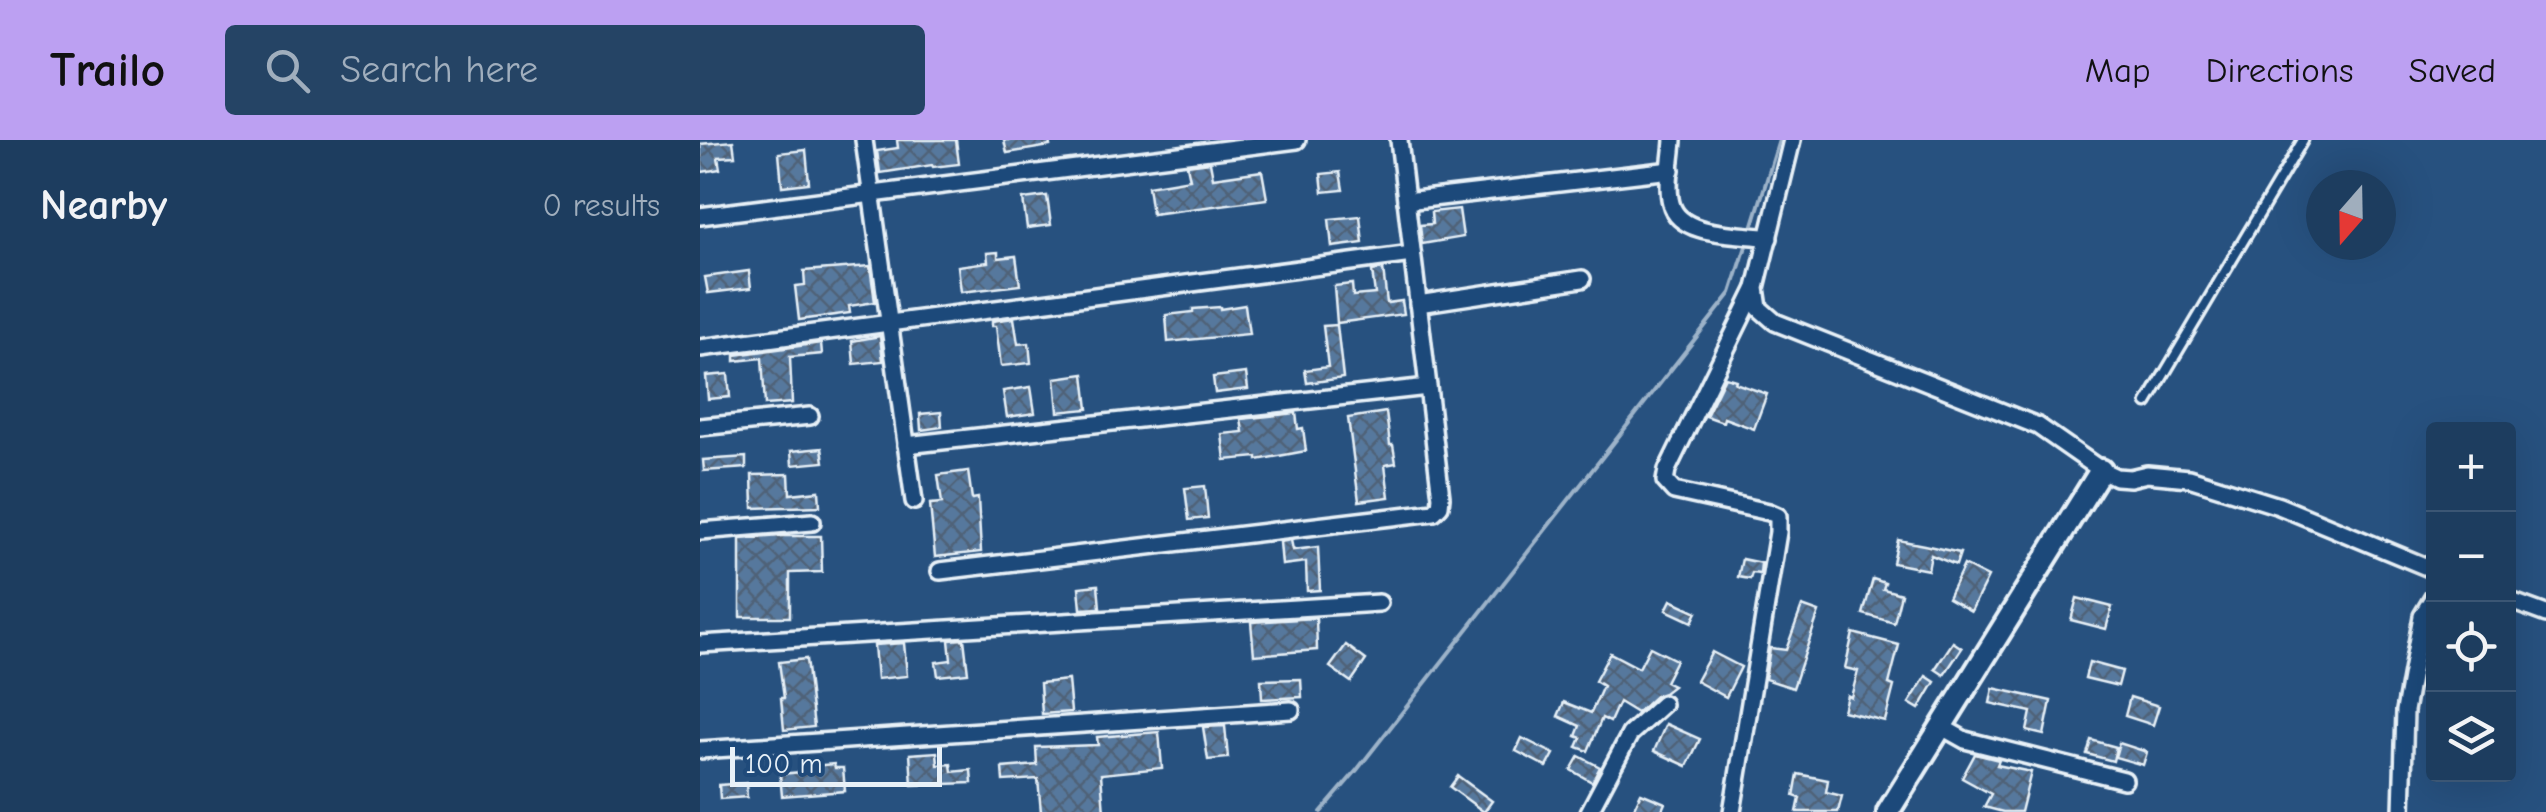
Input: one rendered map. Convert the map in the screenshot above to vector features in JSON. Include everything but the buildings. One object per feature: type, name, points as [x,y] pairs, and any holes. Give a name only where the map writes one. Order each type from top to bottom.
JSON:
[{"type":"street","points":[[864,140],[914,501]]},
{"type":"street","points":[[700,216],[1297,140]]},
{"type":"street","points":[[940,572],[1434,512],[1441,497],[1399,140]]},
{"type":"street","points":[[1673,140],[1670,200],[1676,215],[1691,226],[1708,231],[1769,238]]},
{"type":"street","points":[[1732,812],[1778,516],[1674,491],[1665,482],[1756,288],[1792,140]]},
{"type":"street","points":[[1406,201],[1672,170]]},
{"type":"street","points":[[700,348],[1412,254]]},
{"type":"street","points":[[1418,304],[1582,279]]},
{"type":"street","points":[[1756,288],[1759,308],[1775,322],[2038,426],[2116,477],[2147,474],[2189,478],[2279,506],[2426,567]]},
{"type":"street","points":[[906,445],[1428,387]]},
{"type":"street","points":[[700,427],[810,416]]},
{"type":"street","points":[[1888,812],[2101,470]]},
{"type":"street","points":[[700,531],[812,522]]},
{"type":"street","points":[[2402,812],[2406,711],[2422,616],[2430,602]]},
{"type":"street","points":[[2513,602],[2546,614]]},
{"type":"street","points":[[700,644],[1379,603]]},
{"type":"street","points":[[1589,812],[1630,734],[1662,704]]},
{"type":"street","points":[[700,750],[1291,710]]},
{"type":"street","points":[[1940,726],[1965,740],[2124,780]]},
{"type":"lane","points":[[2147,404],[2303,140]]},
{"type":"waterway","points":[[1751,231],[1779,140]]},
{"type":"waterway","points":[[1321,812],[1731,293],[1748,240]]}]
